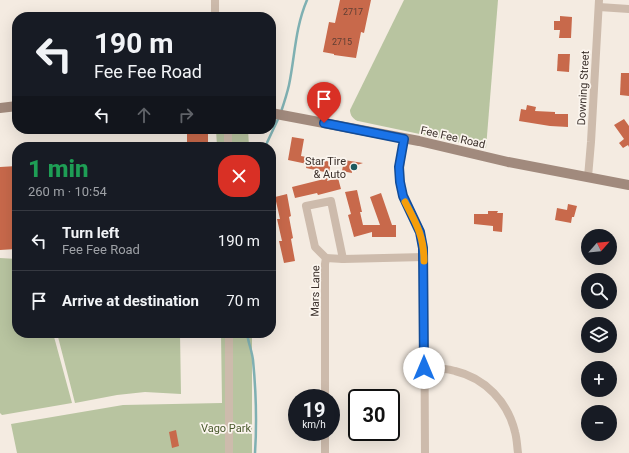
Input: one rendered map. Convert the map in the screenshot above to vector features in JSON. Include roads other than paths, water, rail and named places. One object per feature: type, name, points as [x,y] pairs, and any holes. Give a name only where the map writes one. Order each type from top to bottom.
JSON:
[{"type":"street","points":[[215,0],[215,12]]},
{"type":"street","points":[[599,3],[629,9]]},
{"type":"street","name":"Downing Street","points":[[588,177],[599,3]]},
{"type":"street","points":[[0,108],[12,107]]},
{"type":"street","name":"Fee Fee Road","points":[[276,114],[419,141],[508,162],[629,185]]},
{"type":"street","points":[[404,139],[399,167],[400,182],[403,196],[420,232],[424,257],[425,453]]},
{"type":"street","points":[[326,258],[315,247],[306,206],[331,201],[343,259]]},
{"type":"street","name":"Mars Lane","points":[[325,389],[326,258],[424,257]]},
{"type":"street","points":[[229,338],[229,453]]},
{"type":"street","points":[[424,368],[456,371],[481,382],[489,388],[497,396],[509,414],[516,432],[518,453]]},
{"type":"street","points":[[325,441],[325,453]]},
{"type":"waterway","points":[[281,112],[289,85],[300,21],[307,0]]},
{"type":"waterway","points":[[276,123],[279,117]]},
{"type":"waterway","points":[[267,142],[271,134]]},
{"type":"waterway","points":[[248,338],[255,383],[255,453]]},
{"type":"place","name":"Star Tire & Auto","points":[[354,167]]},
{"type":"park label","name":"Vago Park","points":[[226,428]]}]
